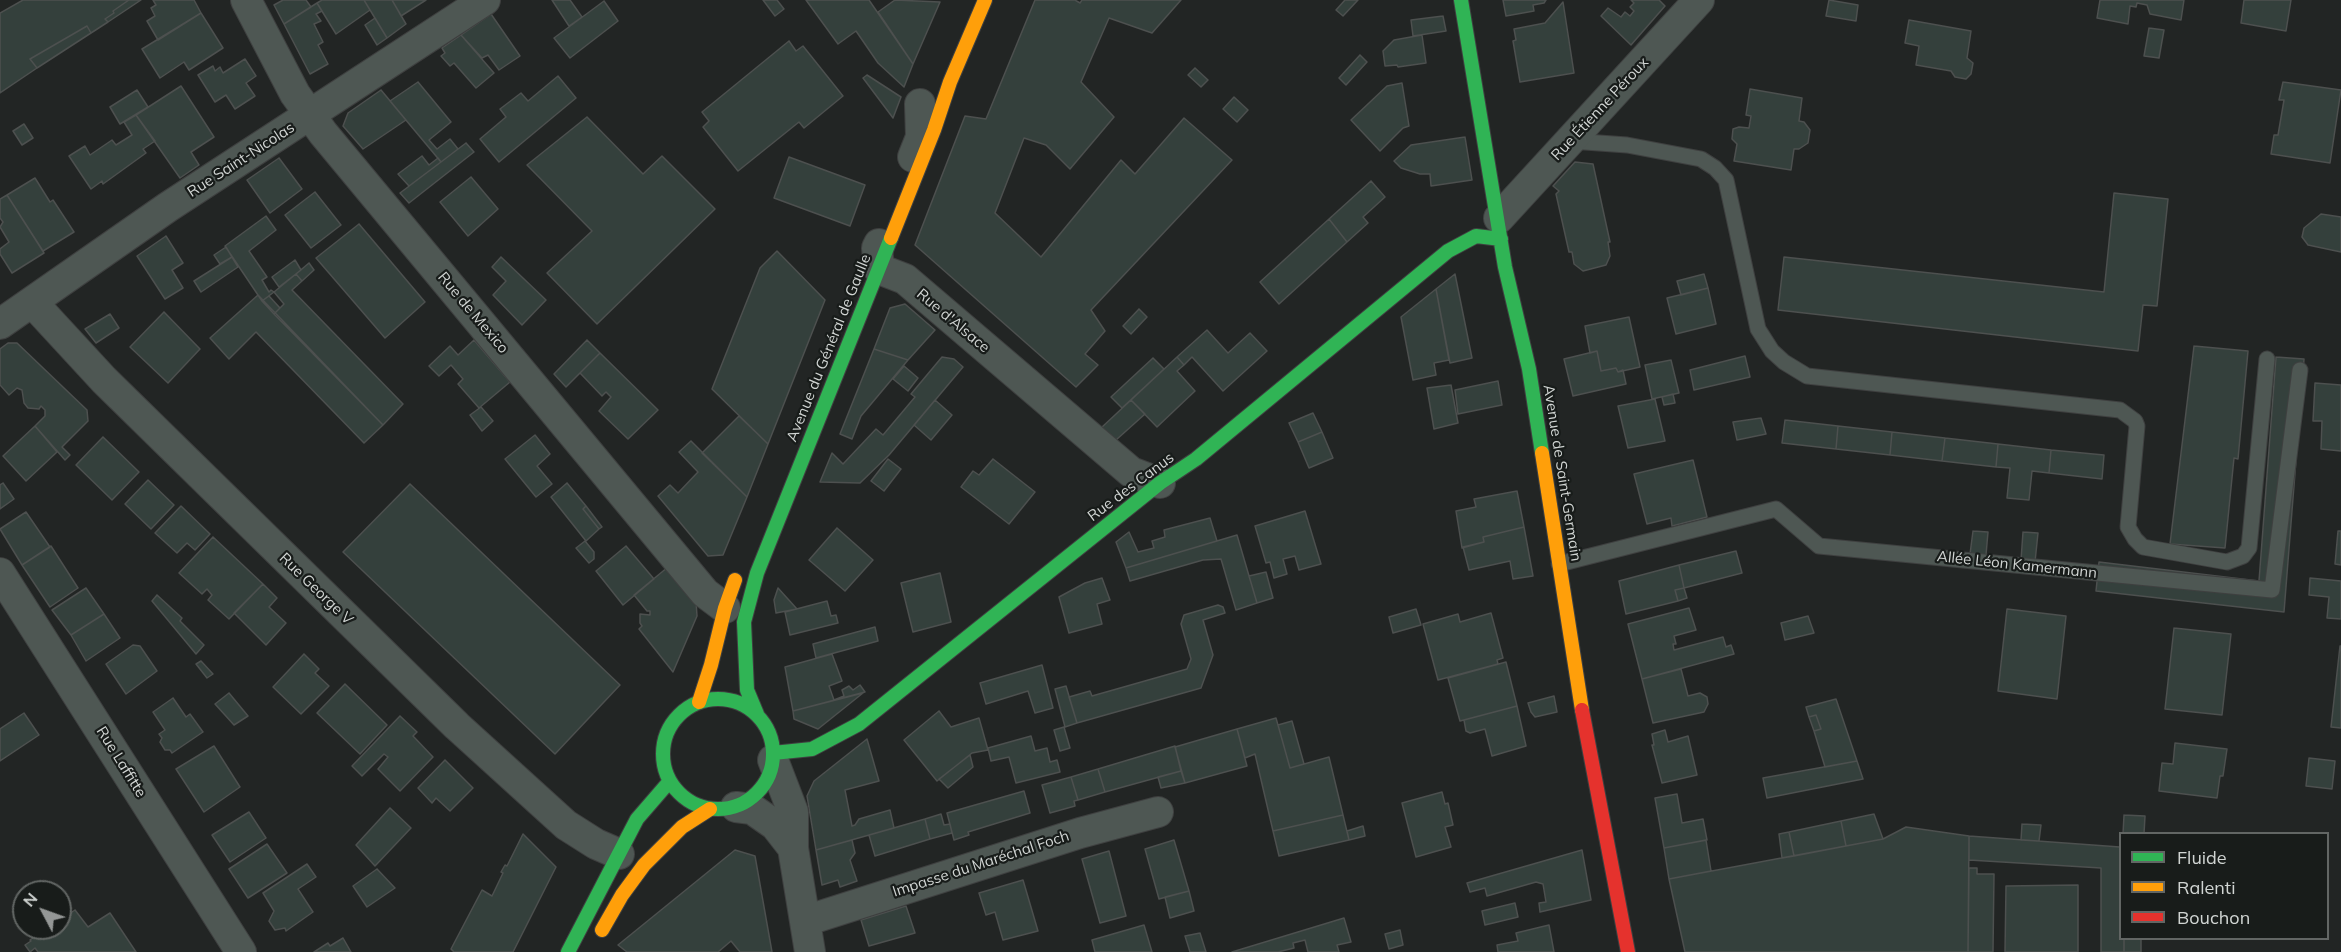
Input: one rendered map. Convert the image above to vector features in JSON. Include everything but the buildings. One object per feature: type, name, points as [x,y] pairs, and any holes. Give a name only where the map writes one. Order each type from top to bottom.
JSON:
[{"type":"main road","name":"Avenue du Général de Gaulle","points":[[757,714],[747,690],[744,622],[757,573],[870,250],[934,130],[950,82],[985,0]]},
{"type":"main road","name":"Avenue de Saint-Germain","points":[[1461,0],[1506,267],[1529,369],[1590,758],[1628,952]]},
{"type":"main road","points":[[899,159],[924,96]]},
{"type":"main road","name":"Rue des Canus","points":[[773,757],[812,748],[860,724],[1160,483],[1196,459],[1448,251],[1476,236],[1500,229]]},
{"type":"main road","points":[[699,702],[711,665],[724,608],[741,564]]},
{"type":"main road","points":[[594,944],[622,896],[644,866],[682,827],[754,796],[767,780],[773,757],[771,739],[766,726],[757,714],[740,702],[719,698],[699,702],[678,714],[665,734],[662,758],[669,782],[686,800],[723,808]]},
{"type":"main road","points":[[568,952],[637,819],[669,782]]},
{"type":"street","name":"Rue de Mexico","points":[[246,0],[295,94],[310,116],[705,593],[724,608]]},
{"type":"street","name":"Rue Saint-Nicolas","points":[[0,324],[168,207],[484,0]]},
{"type":"street","name":"Rue Étienne Péroux","points":[[1500,229],[1570,141],[1699,0]]},
{"type":"street","points":[[870,250],[878,248],[921,137],[924,96]]},
{"type":"street","name":"Rue d'Alsace","points":[[870,250],[1131,472],[1160,483]]},
{"type":"street","name":"Rue George V","points":[[32,302],[112,388],[457,726],[566,825],[596,844],[619,854]]},
{"type":"street","name":"Rue Laffitte","points":[[0,573],[241,952]]},
{"type":"street","points":[[773,757],[793,812],[793,848],[810,952]]},
{"type":"street","points":[[723,808],[752,810],[775,825],[793,848]]},
{"type":"street","name":"Impasse du Maréchal Foch","points":[[805,921],[1080,833],[1158,812]]},
{"type":"lane","points":[[1570,141],[1627,145],[1701,159],[1716,168],[1726,180],[1758,329],[1772,351],[1784,362],[1807,376],[2120,410],[2135,421],[2137,426],[2128,528],[2134,539],[2144,547],[2226,562],[2243,556],[2249,548],[2267,359]]},
{"type":"lane","name":"Allée Léon Kamermann","points":[[1559,564],[1776,509],[1819,546],[2272,590],[2300,370]]},
{"type":"traffic: fast","points":[[1461,0],[1505,267],[1529,369],[1542,453]]},
{"type":"traffic: fast","points":[[773,753],[812,749],[859,724],[1160,483],[1196,459],[1448,251],[1476,236],[1501,239]]},
{"type":"traffic: fast","points":[[757,714],[747,690],[744,622],[757,573],[891,238]]},
{"type":"traffic: fast","points":[[718,699],[739,703],[757,715],[769,733],[773,754],[769,775],[757,793],[739,805],[718,809],[697,805],[679,793],[667,775],[663,754],[667,733],[679,715],[697,703],[718,699]]},
{"type":"traffic: fast","points":[[568,952],[637,819],[669,782]]},
{"type":"traffic: slow","points":[[891,238],[934,130],[950,82],[985,0]]},
{"type":"traffic: slow","points":[[1542,453],[1582,710]]},
{"type":"traffic: slow","points":[[699,702],[735,580]]},
{"type":"traffic: slow","points":[[602,930],[622,895],[644,865],[682,827],[710,809]]},
{"type":"traffic: jam","points":[[1582,710],[1628,952]]}]
